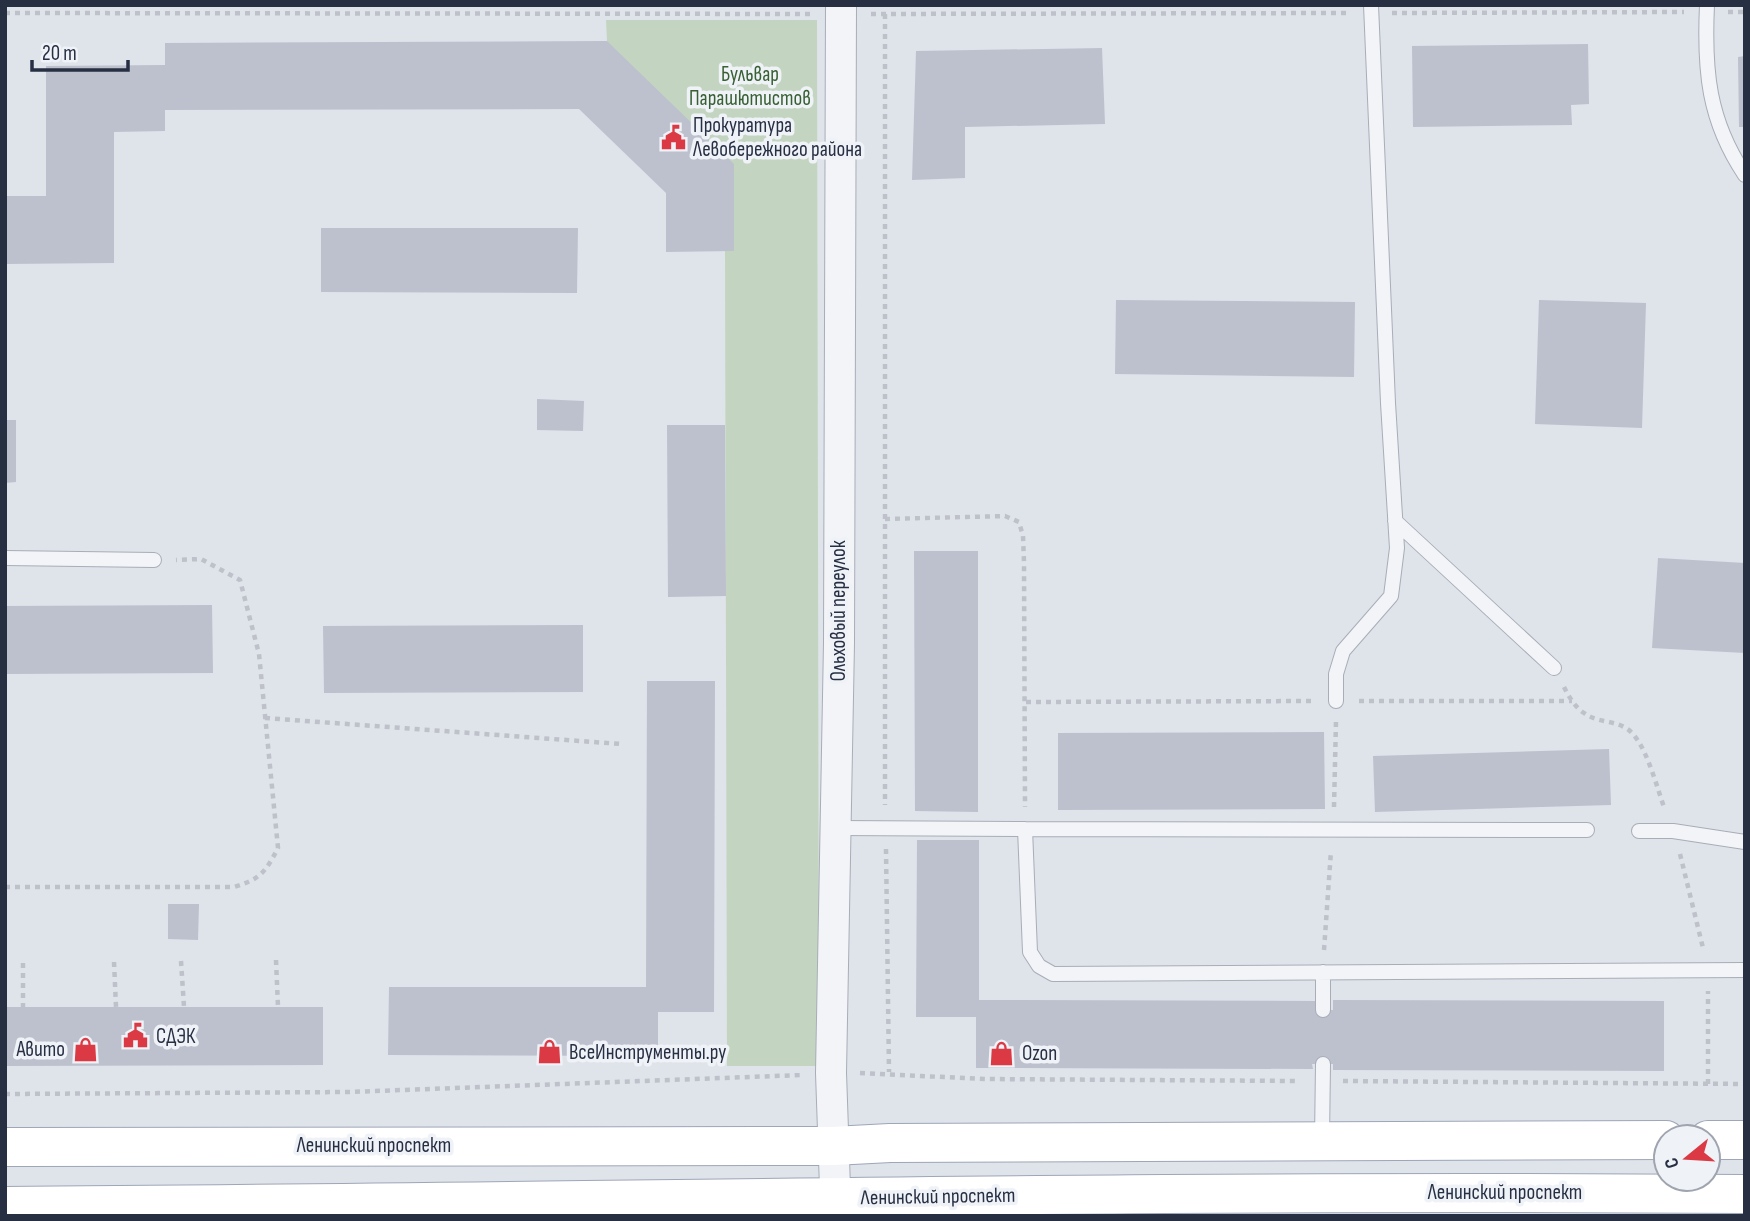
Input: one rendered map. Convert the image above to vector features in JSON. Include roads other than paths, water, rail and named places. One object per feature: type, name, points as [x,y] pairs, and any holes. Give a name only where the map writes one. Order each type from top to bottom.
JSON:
[{"type":"main road","name":"Ленинский проспект","points":[[5,1147],[833,1146],[904,1143],[1652,1140]]},
{"type":"main road","points":[[1722,1140],[1745,1140]]},
{"type":"main road","name":"Ленинский проспект","points":[[5,1206],[367,1210],[836,1207],[1480,1192],[1745,1194]]},
{"type":"street","name":"Ольховый переулок","points":[[836,1207],[831,1073],[836,828],[841,5]]},
{"type":"lane","points":[[1336,701],[1336,674],[1343,650],[1391,596],[1396,548],[1371,5]]},
{"type":"lane","points":[[1707,5],[1708,77],[1717,124],[1745,175]]},
{"type":"lane","points":[[1395,521],[1554,668]]},
{"type":"lane","points":[[5,558],[154,560]]},
{"type":"lane","points":[[836,828],[1587,830]]},
{"type":"lane","points":[[1025,829],[1030,952],[1039,967],[1053,974],[1745,970]]},
{"type":"lane","points":[[1639,831],[1673,831],[1745,842]]},
{"type":"lane","points":[[1323,972],[1323,1010]]},
{"type":"lane","points":[[1322,1140],[1323,1064]]},
{"type":"place","name":"Прокуратура Левобережного района","points":[[673,137]]},
{"type":"place","name":"СДЭК","points":[[136,1036]]},
{"type":"place","name":"Авито","points":[[85,1049]]},
{"type":"place","name":"ВсеИнструменты.ру","points":[[549,1052]]},
{"type":"place","name":"Ozon","points":[[1002,1053]]},
{"type":"park label","name":"Бульвар Парашютистов","points":[[750,86]]}]
